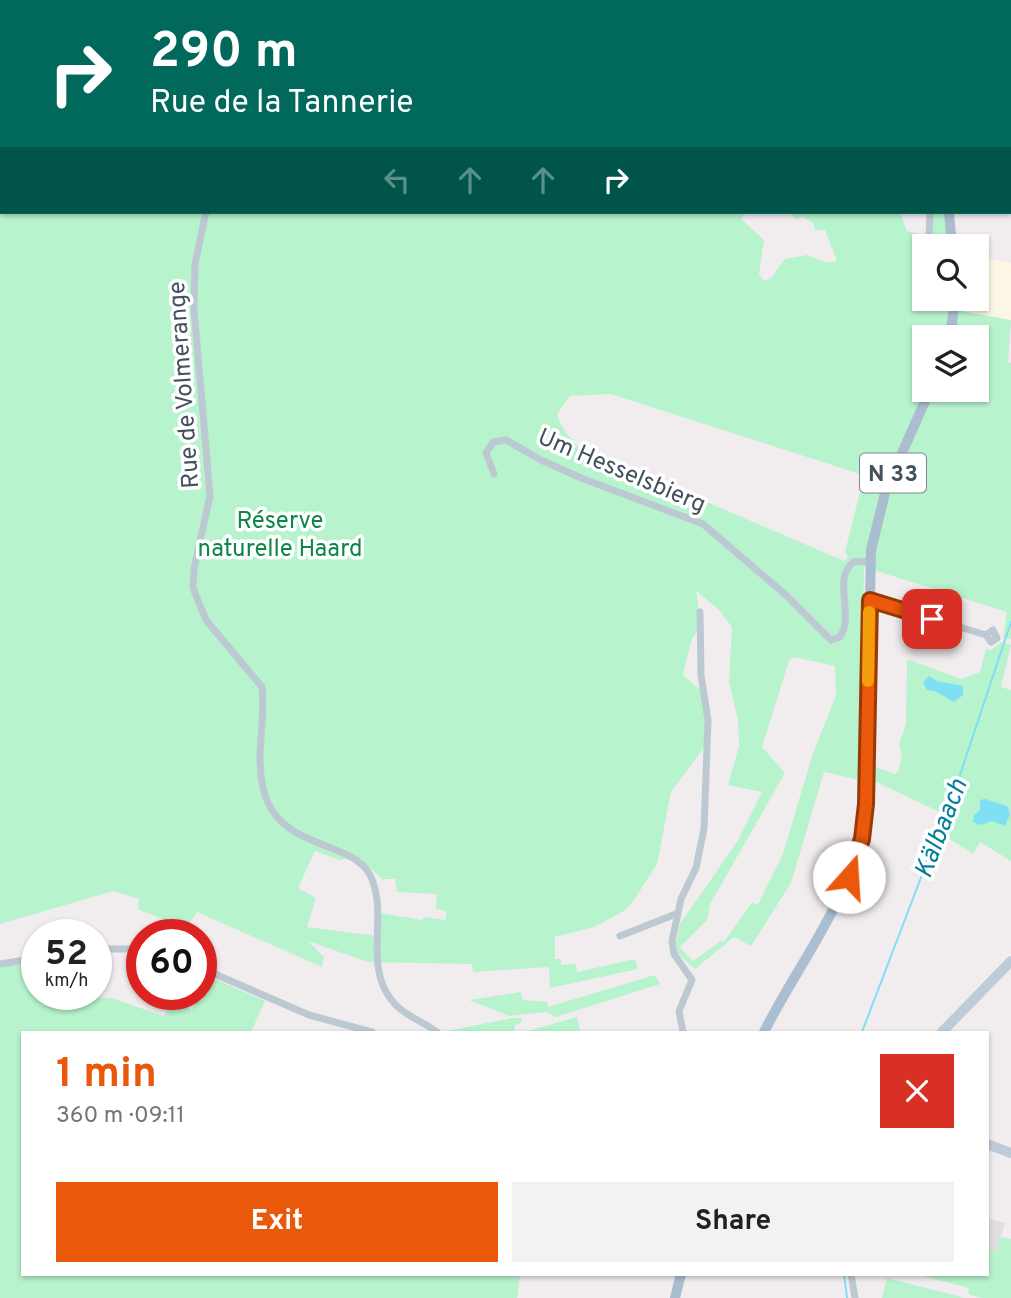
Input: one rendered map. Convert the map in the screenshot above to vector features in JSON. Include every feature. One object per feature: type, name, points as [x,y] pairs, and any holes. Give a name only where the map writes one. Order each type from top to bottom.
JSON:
[{"type":"main road","points":[[949,214],[951,234]]},
{"type":"main road","name":"N 33","points":[[765,1031],[843,889],[862,839],[866,804],[870,561],[877,514],[925,402]]},
{"type":"main road","points":[[675,1298],[680,1276]]},
{"type":"street","name":"Rue de Volmerange","points":[[206,214],[195,264],[194,298],[210,496],[194,569],[195,598],[206,620],[262,687],[258,750],[267,800],[288,827],[349,857],[368,871],[377,899],[377,962],[385,988],[404,1013],[436,1031]]},
{"type":"street","points":[[929,234],[930,214]]},
{"type":"street","name":"Um Hesselsbierg","points":[[494,474],[486,453],[494,442],[506,440],[541,460],[613,492],[685,515],[718,536],[787,596],[831,640],[841,637],[846,623],[844,582],[847,568],[853,562],[870,561]]},
{"type":"street","points":[[870,600],[986,635]]},
{"type":"street","points":[[683,1031],[679,1011],[692,980],[674,954],[672,940],[676,914],[696,868],[704,829],[708,720],[701,675],[700,612]]},
{"type":"street","points":[[620,936],[676,914]]},
{"type":"street","points":[[0,964],[21,961]]},
{"type":"street","points":[[943,1031],[1011,961]]},
{"type":"street","points":[[217,975],[309,1015],[368,1031]]},
{"type":"street","points":[[989,1145],[1011,1153]]},
{"type":"street","points":[[852,1276],[855,1298]]},
{"type":"shaded area","points":[[989,259],[1011,263],[1011,320],[961,311],[989,311]]},
{"type":"shaded area","points":[[989,1219],[1005,1223],[996,1252],[989,1250]]},
{"type":"green space","name":"Réserve naturelle Haard","points":[[0,214],[744,214],[741,219],[764,240],[759,274],[764,281],[771,278],[785,259],[808,255],[826,263],[837,261],[825,230],[815,230],[813,223],[803,217],[797,220],[790,214],[901,214],[907,231],[918,234],[912,234],[912,311],[962,311],[1011,320],[1008,362],[1011,363],[1011,639],[1003,638],[1007,612],[864,567],[860,780],[824,772],[791,883],[751,946],[734,937],[695,969],[677,953],[680,924],[737,842],[762,792],[728,785],[739,746],[738,720],[729,682],[732,627],[719,610],[696,591],[701,624],[691,641],[683,675],[704,693],[708,742],[671,792],[657,864],[634,900],[624,911],[594,927],[555,937],[555,959],[561,959],[561,965],[576,964],[577,972],[635,959],[638,969],[550,988],[549,967],[473,972],[472,964],[368,962],[308,941],[324,957],[322,967],[197,912],[192,919],[162,919],[138,909],[139,899],[113,891],[0,924]],"holes":[[[611,394],[860,474],[863,480],[845,552],[848,557],[844,561],[702,500],[674,497],[587,461],[563,428],[557,414],[570,396]],[[794,657],[835,666],[836,695],[812,756],[783,854],[758,905],[752,902],[724,942],[721,941],[693,961],[680,947],[707,920],[710,904],[785,773],[762,747],[789,661]],[[315,851],[339,860],[358,860],[382,879],[395,879],[397,892],[437,894],[436,909],[446,911],[446,920],[423,917],[423,920],[379,913],[376,936],[307,927],[316,898],[298,888]]]},
{"type":"green space","name":"Réserve naturelle Haard","points":[[930,214],[949,214],[951,234],[929,234]]},
{"type":"green space","points":[[1002,642],[1011,645],[1001,687],[1011,690],[1011,861],[980,842],[973,854],[943,835],[948,816],[872,780],[876,769],[873,766],[895,774],[899,770],[902,755],[899,745],[906,724],[907,659],[961,679],[980,672],[986,649],[991,650]]},
{"type":"green space","points":[[21,961],[21,1010],[112,1010],[112,998],[126,1003],[126,1010],[146,1010],[164,1016],[167,1010],[217,1010],[217,980],[265,1001],[251,1031],[21,1031],[21,1276],[520,1276],[517,1298],[0,1298],[0,964]]},
{"type":"green space","points":[[655,975],[660,984],[556,1017],[546,1012],[509,1016],[469,1000],[521,992],[523,1000],[547,1002],[548,1007]]},
{"type":"green space","points":[[577,1017],[580,1031],[528,1031]]},
{"type":"green space","points":[[512,1018],[521,1018],[522,1022],[515,1025],[514,1031],[447,1031]]},
{"type":"green space","points":[[1001,1237],[1011,1239],[1011,1298],[982,1298],[968,1294],[969,1288],[923,1276],[989,1276],[989,1250],[996,1252]]},
{"type":"green space","points":[[887,1278],[965,1298],[882,1298]]},
{"type":"water","points":[[929,676],[937,681],[963,686],[963,695],[954,702],[935,691],[927,690],[923,682]]},
{"type":"water","points":[[980,800],[1007,806],[1010,814],[1005,826],[992,821],[981,825],[973,822],[974,815],[980,810]]},
{"type":"waterway","name":"Kälbaach","points":[[862,1031],[959,778],[1011,622]]},
{"type":"waterway","name":"Kälbaach","points":[[844,1276],[847,1298]]},
{"type":"slow traffic","points":[[868,681],[869,612]]},
{"type":"route","points":[[849,877],[862,839],[865,820],[870,600],[932,619]]}]
